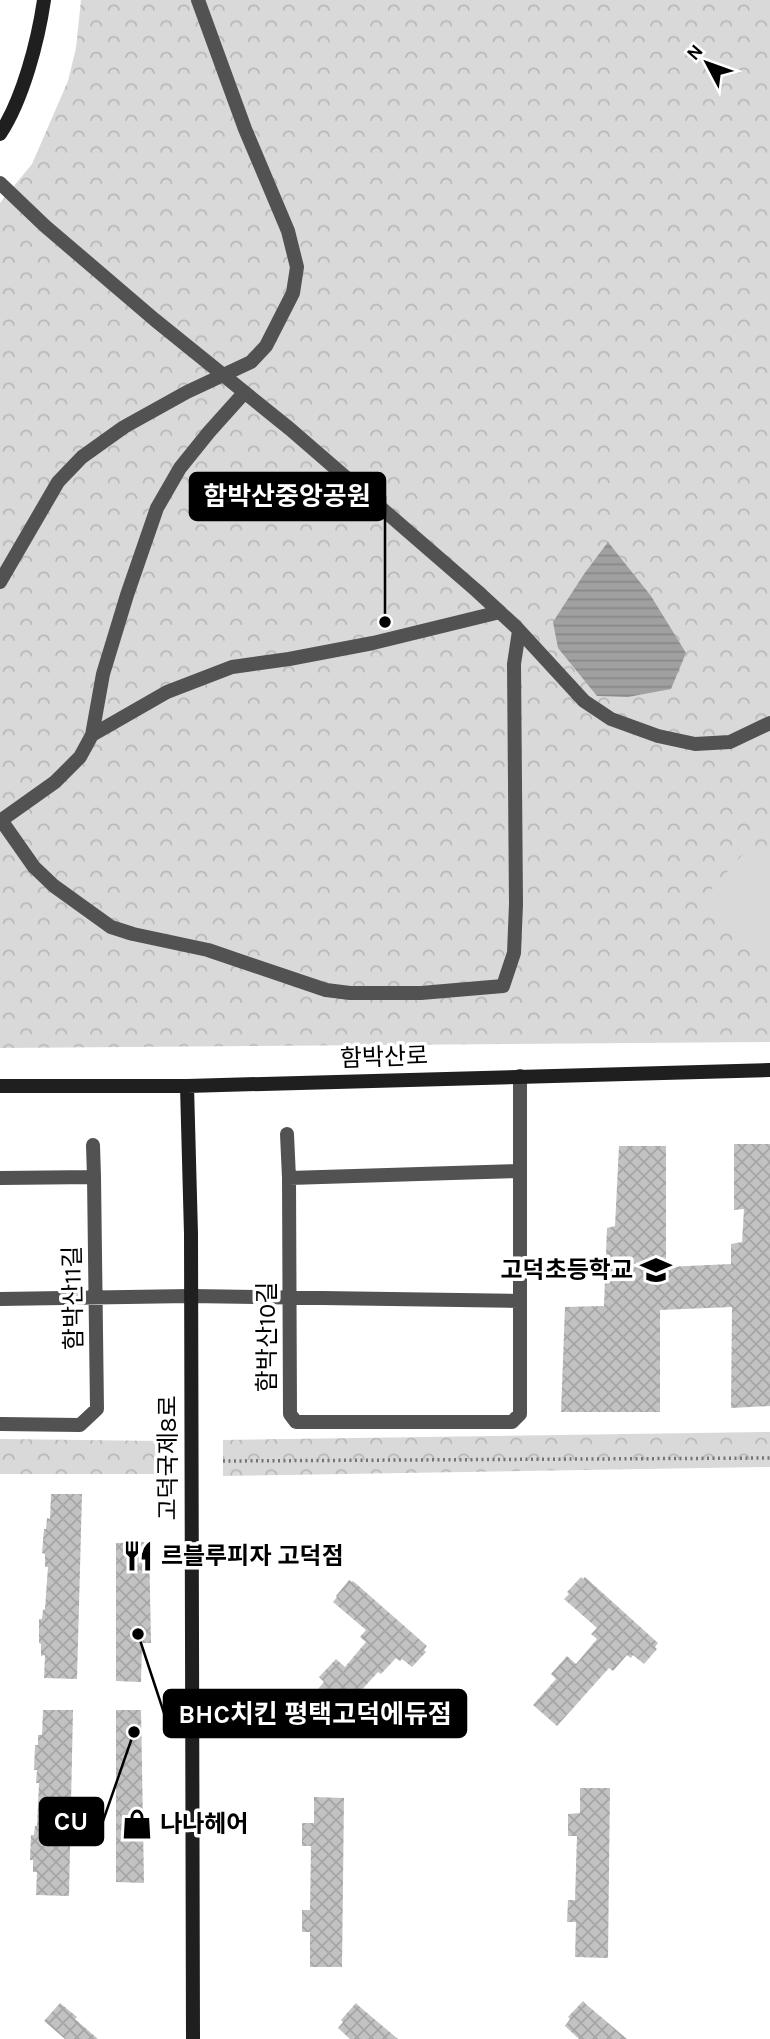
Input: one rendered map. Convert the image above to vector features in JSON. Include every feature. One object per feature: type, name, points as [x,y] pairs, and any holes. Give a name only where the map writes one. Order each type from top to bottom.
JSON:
[{"type":"street","points":[[0,134],[10,119],[39,36],[44,0]]},
{"type":"street","points":[[0,582],[58,482],[82,457],[124,427],[251,362],[266,346],[293,293],[297,267],[289,231],[245,129],[198,0]]},
{"type":"street","points":[[0,183],[45,226],[290,429],[500,612],[583,701],[611,719],[658,736],[695,744],[730,742],[770,723]]},
{"type":"street","points":[[244,393],[180,468],[157,508],[103,674],[92,735],[80,757],[55,782],[1,821],[34,867],[54,886],[111,927],[208,950],[326,990],[350,993],[421,993],[503,986],[514,953],[514,664],[519,631]]},
{"type":"street","points":[[92,735],[167,692],[232,667],[373,643],[500,612]]},
{"type":"street","name":"함박산로","points":[[0,1086],[187,1086],[770,1070]]},
{"type":"street","name":"함박산10길","points":[[287,1134],[290,1413],[296,1422],[512,1422],[520,1414],[520,1076]]},
{"type":"street","name":"고덕국제8로","points":[[187,1086],[193,2039]]},
{"type":"street","name":"함박산11길","points":[[0,1424],[80,1425],[97,1409],[93,1145]]},
{"type":"street","points":[[289,1178],[519,1171]]},
{"type":"street","points":[[0,1178],[94,1177]]},
{"type":"street","points":[[0,1299],[190,1296],[520,1301]]},
{"type":"path","points":[[223,1461],[770,1458]]},
{"type":"green space","points":[[81,0],[770,0],[770,1042],[0,1048],[0,203],[32,164],[68,81],[76,48]]},
{"type":"green space","points":[[745,852],[770,874],[770,957],[704,898]]},
{"type":"green space","points":[[770,1432],[770,1467],[223,1476],[223,1440]]},
{"type":"green space","points":[[0,1439],[164,1441],[162,1474],[0,1474]]},
{"type":"shaded area","points":[[608,542],[651,596],[686,653],[671,689],[628,697],[597,696],[558,648],[553,622]]},
{"type":"building","points":[[734,1144],[770,1144],[770,1406],[731,1408],[732,1307],[660,1310],[660,1412],[561,1412],[565,1307],[604,1306],[607,1228],[615,1226],[619,1146],[666,1146],[666,1267],[731,1264],[731,1244],[742,1242],[744,1209],[734,1210]]},
{"type":"building","points":[[51,1494],[82,1494],[77,1679],[44,1678],[45,1655],[41,1656],[39,1643],[39,1619],[42,1619],[45,1609],[48,1567],[45,1567],[45,1554],[42,1553],[44,1529],[47,1518],[50,1519]]},
{"type":"building","points":[[149,1542],[151,1643],[142,1643],[141,1682],[116,1681],[116,1543]]},
{"type":"building","points":[[581,1577],[585,1577],[658,1643],[655,1647],[657,1649],[644,1664],[633,1655],[631,1658],[627,1655],[613,1671],[609,1668],[557,1726],[533,1705],[556,1679],[551,1674],[567,1656],[576,1664],[597,1639],[591,1634],[597,1628],[564,1599]]},
{"type":"building","points":[[349,1580],[427,1646],[424,1650],[426,1652],[412,1667],[396,1658],[381,1674],[378,1672],[326,1729],[302,1708],[324,1682],[319,1677],[336,1659],[345,1667],[366,1642],[360,1637],[366,1630],[333,1602]]},
{"type":"building","points":[[43,1710],[73,1710],[69,1896],[36,1895],[37,1872],[33,1872],[33,1860],[30,1860],[31,1835],[34,1835],[37,1826],[39,1783],[36,1783],[37,1770],[34,1770],[35,1745],[38,1745],[38,1735],[42,1735]]},
{"type":"building","points":[[116,1710],[141,1710],[144,1883],[116,1882]]},
{"type":"building","points":[[580,1788],[610,1788],[608,1958],[575,1957],[576,1922],[567,1922],[568,1900],[575,1900],[577,1836],[568,1836],[568,1814],[580,1813]]},
{"type":"building","points":[[314,1797],[344,1798],[342,1967],[310,1967],[310,1932],[302,1932],[302,1910],[310,1910],[311,1846],[302,1846],[302,1823],[314,1823]]},
{"type":"building","points":[[583,2001],[627,2039],[579,2039],[565,2026],[570,2019],[568,2017]]},
{"type":"building","points":[[60,2003],[98,2039],[65,2039],[44,2021]]},
{"type":"building","points":[[356,2003],[398,2039],[350,2039],[338,2028],[343,2022],[341,2020]]},
{"type":"place","name":"함박산중앙공원","points":[[385,622]]},
{"type":"place","name":"고덕초등학교","points":[[656,1270]]},
{"type":"place","name":"르블루피자 고덕점","points":[[138,1556]]},
{"type":"place","name":"BHC치킨 평택고덕에듀점","points":[[138,1634]]},
{"type":"place","name":"CU","points":[[134,1732]]},
{"type":"place","name":"나나헤어","points":[[137,1824]]}]
